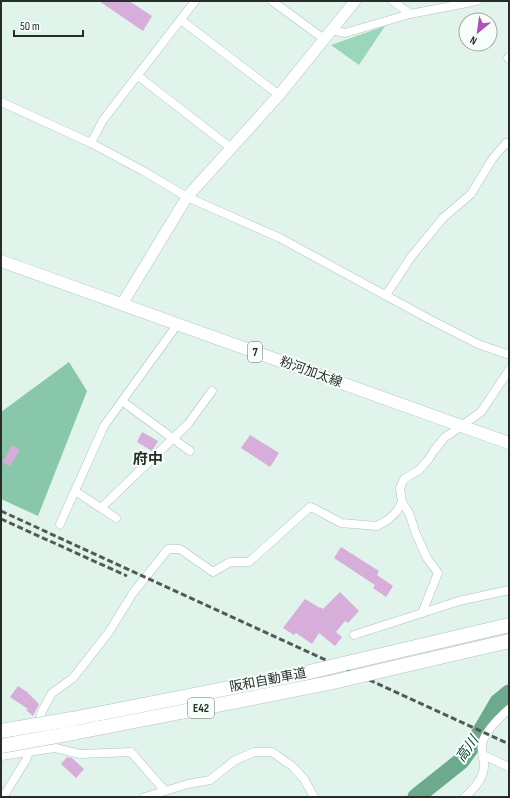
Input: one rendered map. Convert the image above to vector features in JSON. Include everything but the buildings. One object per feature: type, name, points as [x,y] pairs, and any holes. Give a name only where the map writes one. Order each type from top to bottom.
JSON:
[{"type":"highway","name":"阪和自動車道","points":[[1,746],[73,726],[509,625]]},
{"type":"highway","name":"阪和自動車道","points":[[1,731],[73,726],[329,682],[509,641]]},
{"type":"main road","name":"粉河加太線","points":[[1,261],[509,443]]},
{"type":"street","points":[[91,143],[103,120],[195,1]]},
{"type":"street","points":[[272,1],[324,40]]},
{"type":"street","points":[[122,304],[187,196],[279,95],[355,1]]},
{"type":"street","points":[[393,1],[410,14]]},
{"type":"street","points":[[332,30],[345,33],[410,14],[477,1]]},
{"type":"street","points":[[181,20],[279,95]]},
{"type":"street","points":[[138,76],[231,148]]},
{"type":"street","points":[[1,102],[91,143],[187,196],[280,238],[478,344],[509,355]]},
{"type":"street","points":[[386,295],[411,257],[443,218],[471,194],[493,158],[506,143],[509,144]]},
{"type":"street","points":[[60,524],[104,426],[178,325]]},
{"type":"street","points":[[422,613],[438,573],[427,558],[416,534],[409,513],[402,502],[400,488],[404,479],[419,470],[444,438],[480,412],[509,370]]},
{"type":"street","points":[[101,508],[174,439],[188,424],[212,391]]},
{"type":"street","points":[[122,401],[190,451]]},
{"type":"street","points":[[75,491],[116,518]]},
{"type":"street","points":[[3,797],[26,760],[42,711],[52,693],[73,678],[109,632],[133,593],[168,549],[180,549],[212,572],[230,562],[249,562],[310,507],[341,523],[377,526],[389,519],[397,511],[402,502]]},
{"type":"street","points":[[354,635],[459,601],[509,590]]},
{"type":"street","points":[[465,797],[474,789],[482,776],[484,765],[482,744],[489,729],[509,709]]},
{"type":"street","points":[[1,756],[55,748],[80,754],[131,752],[165,791]]},
{"type":"street","points":[[145,797],[188,784],[210,780],[234,761],[254,752],[272,752],[292,766],[304,780],[314,797]]},
{"type":"street","points":[[483,755],[509,768]]},
{"type":"green space","points":[[385,26],[359,65],[331,45]]},
{"type":"green space","points":[[69,362],[87,391],[38,516],[1,499],[1,412]]},
{"type":"waterway","name":"高川","points":[[416,797],[461,761],[474,743],[498,702],[509,693]]},
{"type":"railway","points":[[1,511],[509,744]]},
{"type":"railway","points":[[1,519],[127,576]]},
{"type":"district","name":"府中","points":[[148,459]]}]
